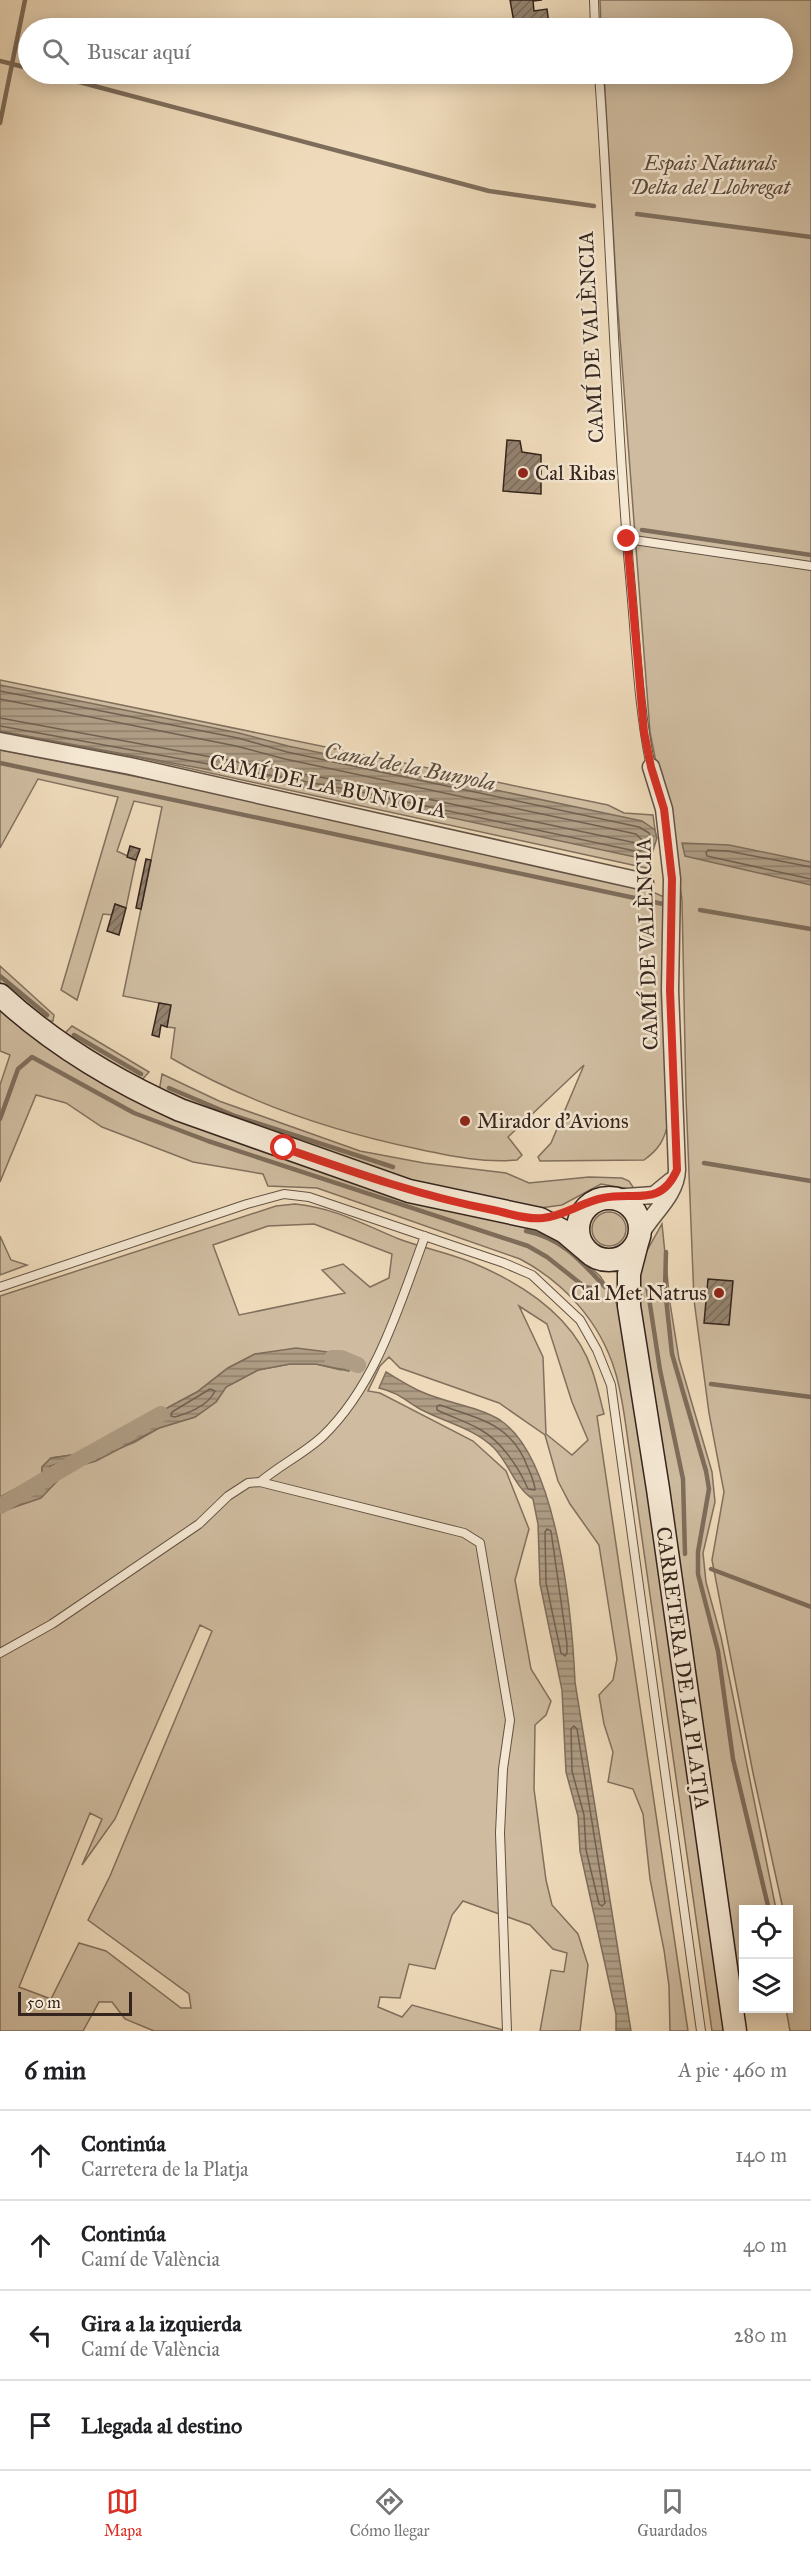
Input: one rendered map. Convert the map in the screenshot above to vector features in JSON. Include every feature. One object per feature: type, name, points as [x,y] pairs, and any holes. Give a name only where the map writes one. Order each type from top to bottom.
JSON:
[{"type":"street","name":"CAMÍ DE LA BUNYOLA","points":[[0,741],[141,768],[645,882]]},
{"type":"street","name":"CAMÍ DE VALÈNCIA","points":[[639,1239],[677,1181],[670,990],[671,871],[665,816],[651,767]]},
{"type":"street","name":"CARRETERA DE LA PLATJA","points":[[0,995],[16,1010],[74,1053],[145,1094],[180,1110],[409,1191],[540,1219],[565,1232],[589,1252],[625,1296],[629,1306]]},
{"type":"street","points":[[603,1199],[621,1200],[634,1210],[641,1226],[639,1239],[626,1256],[609,1261],[589,1252],[578,1233],[578,1223],[587,1207],[603,1199],[654,1195],[664,1189],[677,1170]]},
{"type":"street","name":"CARRETERA DE LA PLATJA","points":[[540,1219],[568,1212],[603,1199]]},
{"type":"street","name":"CARRETERA DE LA PLATJA","points":[[639,1239],[629,1274],[629,1306],[658,1489],[735,2031]]},
{"type":"lane","points":[[594,0],[595,18]]},
{"type":"lane","name":"CAMÍ DE VALÈNCIA","points":[[600,84],[615,371],[627,539],[644,732],[651,767]]},
{"type":"lane","points":[[627,539],[811,566]]},
{"type":"lane","points":[[0,1287],[247,1204],[284,1194],[309,1197],[343,1207],[532,1275],[580,1320],[597,1350],[611,1385],[701,2031]]},
{"type":"lane","points":[[260,1482],[323,1436],[353,1399],[377,1358],[425,1236]]},
{"type":"lane","points":[[0,1653],[51,1624],[198,1524],[228,1496],[248,1483],[260,1482],[464,1533],[480,1544],[510,1720],[503,1769],[500,1833],[507,2031]]},
{"type":"green space","name":"Espais Naturals Delta del Llobregat","points":[[600,0],[811,0],[811,2031],[790,2031],[787,2013],[793,2013],[793,1905],[782,1905],[753,1773],[712,1560],[724,1492],[709,1413],[694,1300],[686,1097],[682,900],[667,797],[657,767],[650,732],[617,298],[605,84],[793,84],[793,18],[601,18]]},
{"type":"green space","points":[[0,680],[608,805],[624,813],[653,815],[655,830],[0,692]]},
{"type":"green space","points":[[0,717],[639,851],[651,857],[651,869],[146,759],[0,731]]},
{"type":"green space","points":[[0,750],[215,792],[651,891],[666,898],[668,1122],[660,1144],[644,1160],[540,1161],[538,1157],[551,1143],[584,1065],[508,1137],[522,1155],[517,1160],[492,1161],[418,1149],[322,1124],[230,1089],[171,1058],[175,1028],[167,1027],[170,1005],[123,996],[162,807],[134,801],[117,851],[136,860],[126,908],[115,904],[112,915],[103,914],[77,1000],[61,990],[118,797],[38,779],[0,848]]},
{"type":"green space","points":[[0,966],[54,1015],[53,1021],[44,1021],[0,983]]},
{"type":"green space","points":[[0,1009],[161,1111],[237,1142],[359,1184],[550,1231],[600,1276],[615,1299],[624,1328],[724,2031],[712,2031],[621,1393],[608,1353],[590,1320],[566,1292],[520,1259],[317,1188],[268,1186],[263,1174],[193,1162],[102,1127],[66,1103],[36,1095],[0,1182],[0,1085],[10,1055],[0,1051]]},
{"type":"green space","points":[[72,1026],[149,1072],[139,1083],[65,1037],[66,1032]]},
{"type":"green space","points":[[162,1074],[219,1101],[360,1151],[424,1163],[506,1173],[529,1183],[589,1177],[622,1178],[629,1181],[635,1190],[601,1184],[562,1205],[540,1208],[445,1190],[396,1176],[159,1092]]},
{"type":"green space","points":[[295,1204],[322,1209],[399,1239],[464,1259],[492,1271],[544,1304],[573,1333],[584,1351],[594,1375],[604,1414],[597,1416],[688,2031],[670,2031],[669,1986],[650,1879],[643,1814],[633,1789],[608,1782],[613,1752],[604,1724],[599,1695],[613,1680],[617,1659],[599,1545],[570,1504],[558,1481],[545,1435],[499,1403],[400,1368],[389,1357],[380,1366],[368,1391],[380,1393],[473,1441],[506,1471],[529,1529],[515,1580],[531,1669],[551,1701],[546,1715],[535,1725],[534,1789],[546,1880],[552,1905],[578,1934],[588,1965],[580,2031],[540,2031],[551,1970],[564,1972],[567,1953],[553,1949],[530,1925],[463,1901],[452,1915],[435,1969],[409,1964],[400,1998],[380,1997],[378,2007],[402,2017],[412,2005],[507,2031],[154,2031],[125,2019],[112,2002],[99,2002],[83,2031],[0,2031],[0,1512],[41,1497],[61,1476],[54,1478],[48,1473],[49,1466],[67,1461],[69,1469],[135,1442],[159,1428],[195,1417],[216,1402],[226,1387],[258,1370],[290,1364],[316,1364],[341,1370],[352,1362],[255,1354],[228,1368],[197,1392],[119,1439],[79,1454],[51,1458],[42,1467],[42,1475],[0,1497],[0,1296],[276,1206]],"holes":[[[314,1224],[392,1254],[389,1278],[370,1287],[343,1264],[322,1270],[345,1293],[239,1315],[213,1245],[268,1226]],[[519,1306],[547,1324],[572,1402],[588,1440],[572,1455],[546,1434],[543,1357]],[[200,1625],[212,1631],[110,1876],[88,1920],[189,1994],[191,2008],[181,2008],[106,1951],[79,1943],[51,1999],[19,1987],[90,1813],[102,1819],[82,1865],[115,1819]]]},
{"type":"green space","points":[[609,1212],[621,1217],[626,1229],[621,1241],[609,1246],[597,1241],[592,1229],[597,1217]]},
{"type":"green space","points":[[662,1224],[670,1303],[679,1359],[712,1472],[715,1502],[703,1553],[706,1582],[721,1637],[775,1905],[739,1905],[739,1971],[733,1962],[639,1313],[640,1263]]},
{"type":"green space","points":[[0,1236],[11,1260],[27,1265],[0,1275]]},
{"type":"water","points":[[0,685],[239,733],[288,746],[642,821],[655,830],[657,838],[651,857],[635,857],[350,796],[0,731]]},
{"type":"water","points":[[682,843],[729,845],[811,862],[811,885],[685,856]]},
{"type":"water","points":[[296,1348],[351,1355],[349,1371],[316,1364],[290,1364],[258,1370],[226,1387],[216,1402],[195,1417],[159,1428],[96,1461],[68,1469],[66,1461],[50,1466],[48,1473],[53,1478],[62,1476],[41,1498],[0,1512],[0,1497],[42,1475],[42,1467],[51,1458],[79,1454],[119,1439],[197,1392],[228,1368],[255,1354]]},
{"type":"water","points":[[386,1372],[422,1392],[481,1411],[500,1420],[520,1440],[536,1468],[558,1541],[565,1580],[575,1682],[631,2031],[616,2031],[616,2014],[580,1851],[578,1816],[566,1772],[562,1690],[540,1584],[538,1524],[533,1499],[521,1488],[499,1454],[486,1441],[468,1430],[429,1414],[396,1394],[379,1388]]},
{"type":"building","points":[[510,0],[542,0],[533,1],[534,11],[547,9],[548,18],[513,18]]},
{"type":"building","name":"Cal Ribas","points":[[507,440],[520,441],[522,452],[541,455],[541,494],[503,491]]},
{"type":"building","points":[[130,846],[140,849],[136,860],[127,857]]},
{"type":"building","points":[[146,859],[151,860],[141,909],[136,908]]},
{"type":"building","points":[[115,904],[126,908],[119,935],[107,931]]},
{"type":"building","points":[[159,1003],[171,1005],[167,1027],[161,1025],[159,1037],[152,1035]]},
{"type":"building","name":"Cal Met Natrus","points":[[708,1279],[733,1281],[729,1325],[704,1323]]},
{"type":"waterway","points":[[21,18],[25,0]]},
{"type":"waterway","points":[[0,123],[18,34]]},
{"type":"waterway","points":[[0,61],[18,66]]},
{"type":"waterway","points":[[87,84],[489,191],[594,206]]},
{"type":"waterway","points":[[637,214],[811,237]]},
{"type":"waterway","points":[[642,530],[811,555]]},
{"type":"waterway","points":[[0,763],[663,904]]},
{"type":"waterway","points":[[700,910],[811,929]]},
{"type":"waterway","points":[[0,976],[47,1015]]},
{"type":"waterway","points":[[74,1035],[141,1074]]},
{"type":"waterway","points":[[0,1119],[18,1069],[32,1057],[134,1113],[208,1141],[528,1246],[547,1257],[585,1287],[591,1288]]},
{"type":"waterway","points":[[169,1088],[235,1116],[393,1167]]},
{"type":"waterway","points":[[704,1163],[811,1181]]},
{"type":"waterway","points":[[526,1231],[550,1239],[570,1252],[605,1287]]},
{"type":"waterway","points":[[666,1252],[665,1289],[672,1354],[706,1471],[709,1489],[698,1552],[698,1574],[718,1651],[733,1759],[768,1905]]},
{"type":"waterway","points":[[647,1285],[660,1370],[683,1479],[685,1554]]},
{"type":"waterway","points":[[332,1358],[341,1358],[358,1365]]},
{"type":"waterway","points":[[711,1384],[811,1397]]},
{"type":"waterway","points":[[0,1506],[161,1414]]},
{"type":"waterway","points":[[711,1569],[811,1607]]},
{"type":"place","name":"Cal Ribas","points":[[523,473]]},
{"type":"place","name":"Mirador d'Avions","points":[[465,1121]]},
{"type":"place","name":"Cal Met Natrus","points":[[719,1293]]},
{"type":"route","points":[[284,1148],[409,1191],[455,1203],[540,1219],[568,1212],[603,1198],[636,1198],[654,1195],[672,1180],[677,1170],[670,990],[672,879],[664,809],[651,767],[644,732],[627,539]]},
{"type":"water label","name":"Canal de la Bunyola","points":[[410,766]]}]
